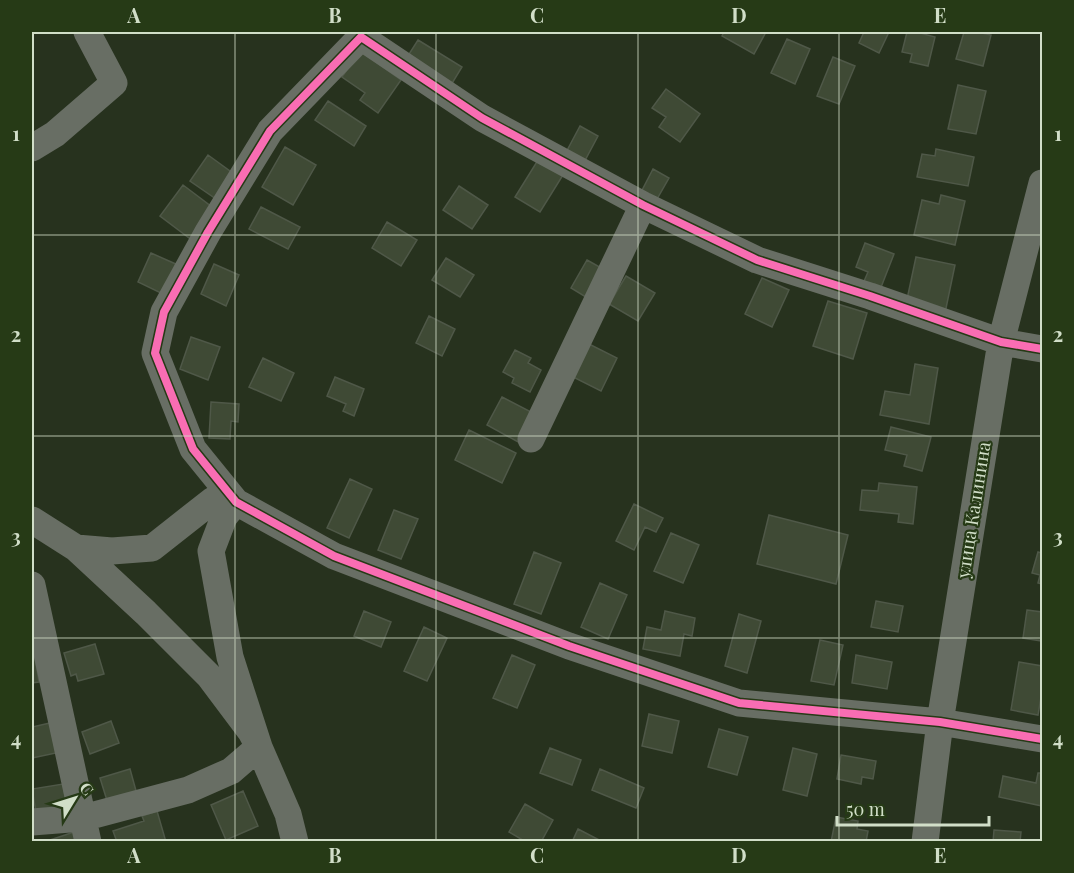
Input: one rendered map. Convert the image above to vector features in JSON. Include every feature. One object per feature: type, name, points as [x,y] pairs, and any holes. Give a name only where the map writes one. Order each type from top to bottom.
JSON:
[{"type":"street","points":[[32,148],[55,134],[114,83],[87,32]]},
{"type":"street","points":[[1042,349],[1001,342],[870,296],[757,260],[643,205],[482,118],[360,34],[270,131],[208,232],[164,312],[155,353],[193,449],[236,502],[334,556],[569,646],[739,703],[940,722],[1042,739]]},
{"type":"street","name":"улица Калинина","points":[[925,842],[940,722],[1001,342],[1042,190]]},
{"type":"street","points":[[531,439],[643,205]]},
{"type":"street","points":[[76,548],[112,551],[152,548],[213,500],[236,502]]},
{"type":"street","points":[[236,502],[224,517],[211,551],[230,657],[259,747]]},
{"type":"street","points":[[32,520],[76,548],[209,676],[251,732],[259,747],[288,814],[294,842]]},
{"type":"street","points":[[32,585],[86,830]]},
{"type":"street","points":[[32,822],[86,830],[231,771],[259,747]]},
{"type":"building","points":[[724,32],[766,32],[754,54],[722,36]]},
{"type":"building","points":[[864,32],[889,32],[879,53],[859,43]]},
{"type":"building","points":[[907,32],[920,32],[935,37],[928,66],[910,62],[912,54],[902,52]]},
{"type":"building","points":[[964,32],[991,35],[983,66],[956,59]]},
{"type":"building","points":[[787,39],[810,49],[795,84],[771,73]]},
{"type":"building","points":[[418,40],[462,67],[448,90],[404,62]]},
{"type":"building","points":[[360,51],[401,80],[378,113],[360,100],[365,93],[342,77]]},
{"type":"building","points":[[833,57],[855,66],[839,104],[817,96]]},
{"type":"building","points":[[958,85],[986,91],[976,134],[948,129]]},
{"type":"building","points":[[666,89],[700,114],[680,142],[659,127],[666,117],[652,108]]},
{"type":"building","points":[[328,101],[366,126],[354,146],[315,120]]},
{"type":"building","points":[[580,126],[598,136],[581,168],[563,158]]},
{"type":"building","points":[[285,147],[316,165],[293,205],[262,187]]},
{"type":"building","points":[[936,149],[974,157],[968,186],[917,177],[922,154],[935,156]]},
{"type":"building","points":[[208,155],[234,174],[216,199],[190,181]]},
{"type":"building","points":[[538,160],[563,175],[540,212],[515,197]]},
{"type":"building","points":[[653,169],[669,178],[653,206],[638,198]]},
{"type":"building","points":[[183,185],[216,210],[193,241],[160,216]]},
{"type":"building","points":[[459,186],[488,205],[472,229],[443,210]]},
{"type":"building","points":[[941,195],[965,201],[955,245],[914,235],[922,200],[939,204]]},
{"type":"building","points":[[261,207],[300,227],[288,249],[249,229]]},
{"type":"building","points":[[387,222],[417,240],[401,266],[372,248]]},
{"type":"building","points":[[865,243],[894,254],[878,295],[861,288],[868,272],[856,267]]},
{"type":"building","points":[[151,253],[178,265],[165,295],[138,282]]},
{"type":"building","points":[[916,257],[955,265],[945,313],[906,304]]},
{"type":"building","points":[[446,258],[474,275],[460,297],[432,280]]},
{"type":"building","points":[[587,260],[605,270],[589,299],[571,288]]},
{"type":"building","points":[[214,264],[239,275],[226,306],[201,294]]},
{"type":"building","points":[[626,276],[655,293],[638,321],[609,304]]},
{"type":"building","points":[[762,278],[789,290],[772,327],[745,314]]},
{"type":"building","points":[[828,301],[867,313],[853,359],[813,346]]},
{"type":"building","points":[[429,316],[455,329],[442,356],[416,343]]},
{"type":"building","points":[[191,337],[220,347],[208,380],[180,369]]},
{"type":"building","points":[[585,342],[617,358],[601,391],[569,375]]},
{"type":"building","points":[[515,350],[531,358],[528,363],[541,370],[530,392],[512,383],[514,378],[503,372]]},
{"type":"building","points":[[263,358],[294,373],[281,401],[249,387]]},
{"type":"building","points":[[915,364],[938,368],[929,424],[880,415],[885,391],[910,395]]},
{"type":"building","points":[[335,377],[364,389],[354,416],[343,411],[346,404],[327,396]]},
{"type":"building","points":[[502,397],[535,414],[520,443],[487,425]]},
{"type":"building","points":[[211,402],[239,404],[238,422],[231,421],[230,439],[209,438]]},
{"type":"building","points":[[891,427],[931,437],[922,471],[904,466],[907,455],[885,450]]},
{"type":"building","points":[[469,430],[516,453],[502,483],[455,460]]},
{"type":"building","points":[[350,479],[372,489],[349,538],[327,528]]},
{"type":"building","points":[[879,483],[917,487],[913,524],[898,522],[899,514],[860,510],[862,490],[878,491]]},
{"type":"building","points":[[634,504],[663,518],[656,532],[645,527],[634,550],[616,541]]},
{"type":"building","points":[[394,510],[418,519],[401,559],[378,550]]},
{"type":"building","points":[[769,515],[848,535],[836,584],[757,564]]},
{"type":"building","points":[[671,533],[699,545],[683,583],[654,571]]},
{"type":"building","points":[[534,552],[561,563],[541,614],[514,604]]},
{"type":"building","points":[[1038,552],[1042,553],[1042,584],[1038,583],[1040,575],[1032,573]]},
{"type":"building","points":[[600,583],[627,595],[608,639],[581,627]]},
{"type":"building","points":[[876,601],[903,606],[898,632],[871,627]]},
{"type":"building","points":[[1027,610],[1042,612],[1042,641],[1023,638]]},
{"type":"building","points":[[364,611],[391,622],[381,647],[354,636]]},
{"type":"building","points":[[665,611],[695,618],[692,636],[684,634],[680,656],[643,649],[647,627],[661,630]]},
{"type":"building","points":[[739,614],[761,621],[747,673],[725,666]]},
{"type":"building","points":[[424,627],[447,638],[427,681],[404,671]]},
{"type":"building","points":[[820,640],[843,645],[834,685],[811,681]]},
{"type":"building","points":[[95,644],[104,674],[78,681],[76,674],[71,676],[64,653]]},
{"type":"building","points":[[512,655],[535,665],[517,708],[493,698]]},
{"type":"building","points":[[856,655],[892,662],[887,689],[852,683]]},
{"type":"building","points":[[35,658],[39,682],[32,683],[32,659]]},
{"type":"building","points":[[1019,662],[1042,666],[1042,691],[1038,715],[1011,710]]},
{"type":"building","points":[[649,714],[679,721],[672,753],[642,746]]},
{"type":"building","points":[[111,721],[119,743],[90,754],[82,732]]},
{"type":"building","points":[[50,723],[56,753],[32,758],[32,727]]},
{"type":"building","points":[[719,729],[748,737],[737,775],[708,767]]},
{"type":"building","points":[[550,748],[581,760],[572,785],[540,773]]},
{"type":"building","points":[[793,748],[817,754],[807,796],[783,790]]},
{"type":"building","points":[[841,755],[876,761],[873,779],[862,777],[861,784],[837,779]]},
{"type":"building","points":[[130,769],[138,798],[109,807],[100,778]]},
{"type":"building","points":[[600,769],[644,788],[636,808],[592,790]]},
{"type":"building","points":[[1038,773],[1042,773],[1042,806],[999,797],[1003,776],[1036,783]]},
{"type":"building","points":[[63,784],[68,814],[37,818],[32,789]]},
{"type":"building","points":[[243,791],[258,826],[226,840],[211,805]]},
{"type":"building","points":[[525,804],[553,820],[541,842],[526,842],[509,832]]},
{"type":"building","points":[[157,811],[166,842],[117,842],[113,831],[144,821],[142,816]]},
{"type":"building","points":[[836,817],[858,821],[857,829],[868,831],[866,842],[831,842]]},
{"type":"building","points":[[578,829],[603,842],[572,842]]},
{"type":"building","points":[[994,830],[1021,832],[1020,842],[993,842]]},
{"type":"building","points":[[74,832],[77,842],[44,842]]},
{"type":"cycle path","points":[[1042,349],[1001,342],[870,296],[757,260],[643,205],[482,118],[361,37],[270,131],[208,232],[164,312],[155,353],[193,449],[236,502],[334,556],[569,646],[739,703],[940,722],[1042,739]]}]
